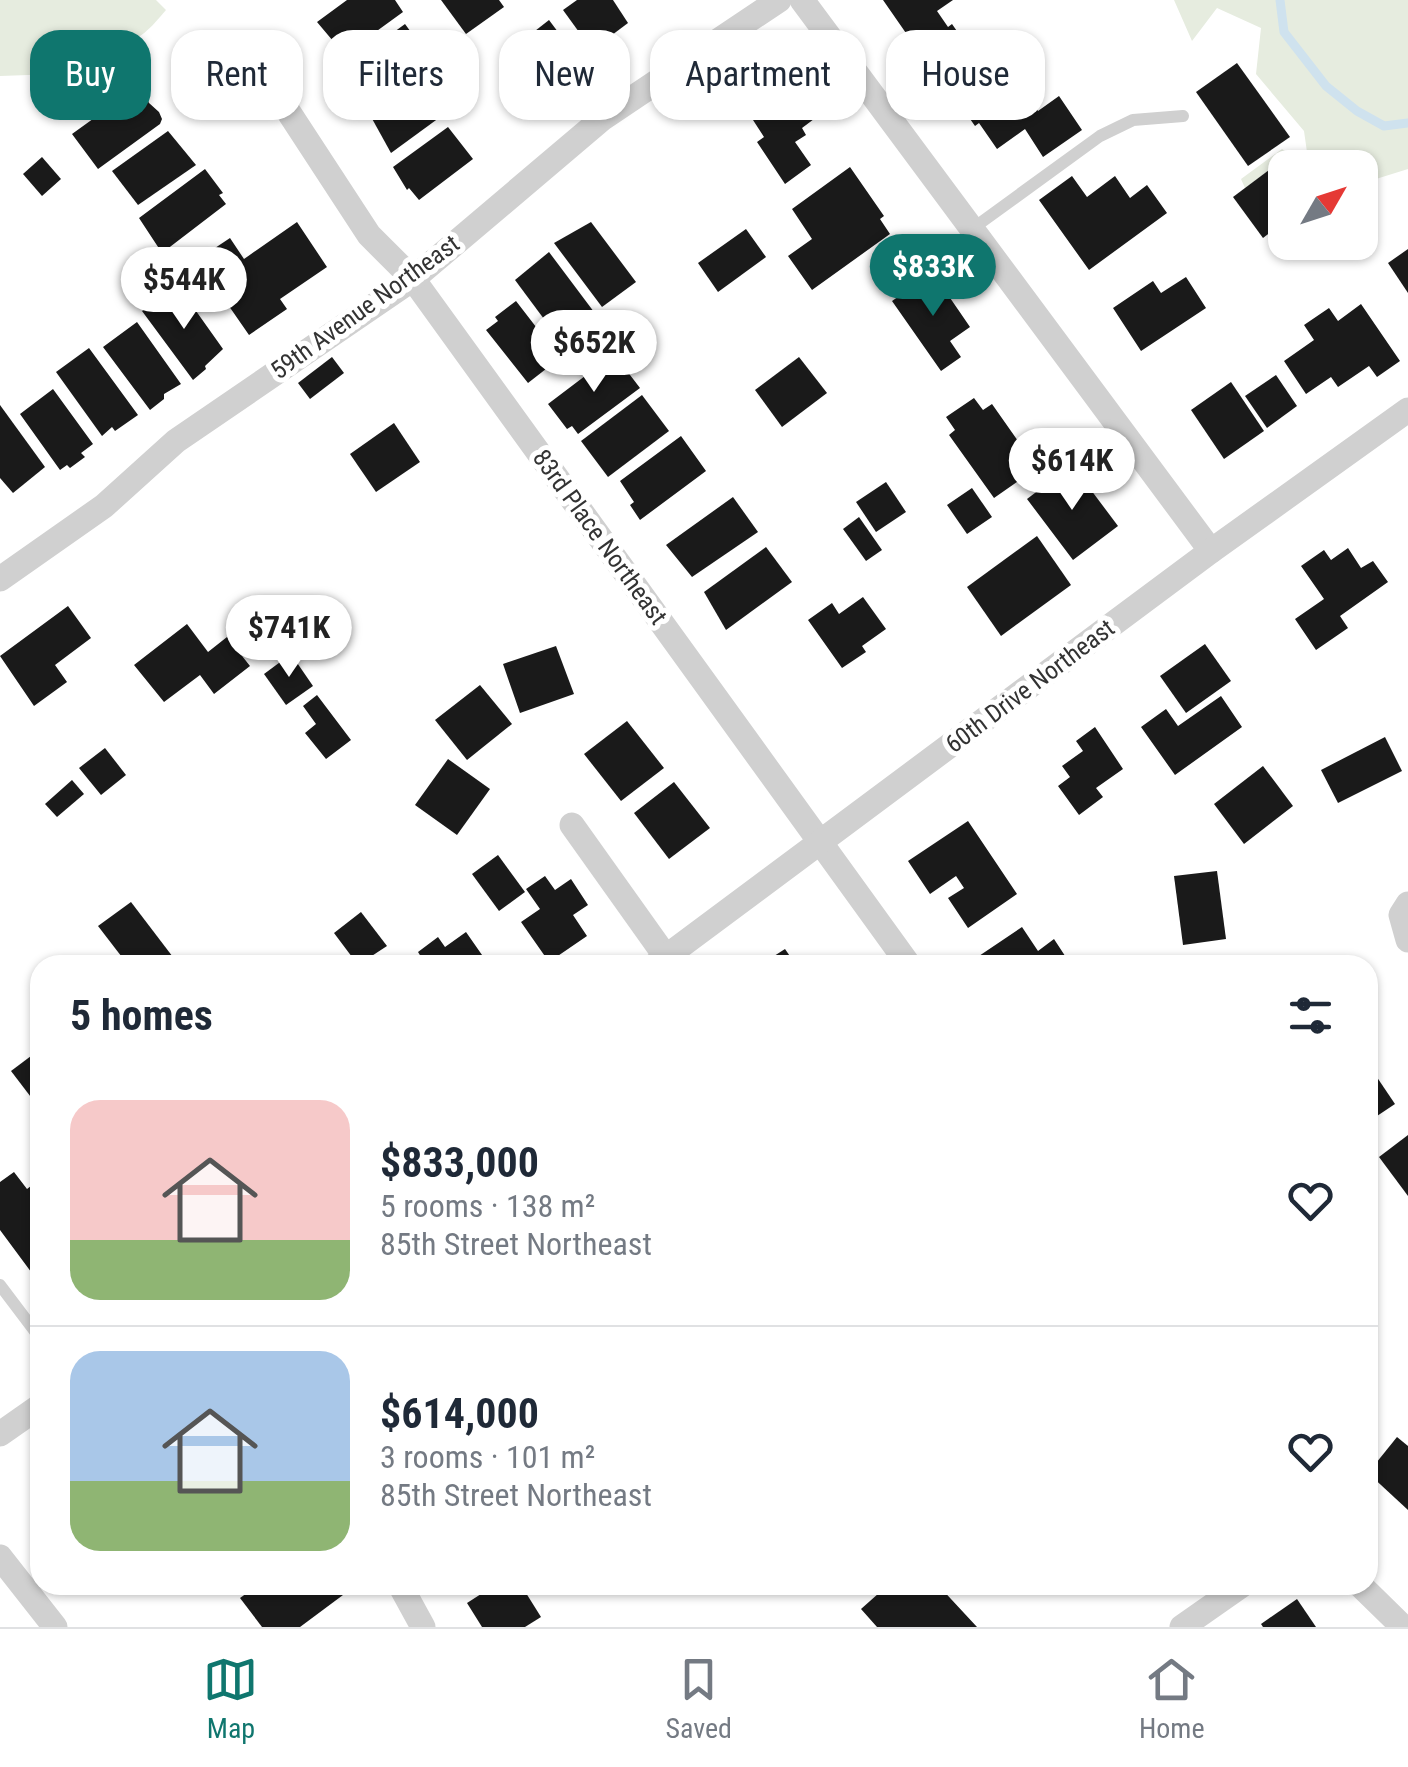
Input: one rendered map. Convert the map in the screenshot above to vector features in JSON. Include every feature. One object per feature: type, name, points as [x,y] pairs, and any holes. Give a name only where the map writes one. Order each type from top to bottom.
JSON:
[{"type":"street","name":"59th Avenue Northeast","points":[[4,568],[104,506],[176,441],[413,279],[603,118],[780,0]]},
{"type":"street","points":[[802,0],[1212,551]]},
{"type":"street","name":"83rd Place Northeast","points":[[294,120],[369,235],[413,279],[901,955]]},
{"type":"street","name":"60th Drive Northeast","points":[[669,955],[1408,410]]},
{"type":"street","points":[[572,824],[657,955]]},
{"type":"street","points":[[1404,909],[1408,940]]},
{"type":"street","points":[[0,1434],[30,1413]]},
{"type":"street","points":[[0,1557],[54,1627]]},
{"type":"street","points":[[405,1595],[423,1627]]},
{"type":"street","points":[[1182,1627],[1228,1595]]},
{"type":"street","points":[[1370,1595],[1403,1627]]},
{"type":"lane","points":[[972,229],[1100,136],[1133,120],[1183,116]]},
{"type":"lane","points":[[0,1285],[30,1325]]},
{"type":"shaded area","points":[[0,0],[156,0],[166,10],[147,30],[30,30],[30,75],[0,76]]},
{"type":"shaded area","points":[[1174,0],[1408,0],[1408,169],[1378,178],[1378,150],[1307,150],[1304,131],[1256,74],[1261,28],[1217,8],[1192,41]]},
{"type":"shaded area","points":[[1268,159],[1268,171],[1245,188],[1241,179]]},
{"type":"building","points":[[347,0],[395,0],[403,12],[378,30],[324,30],[317,22]]},
{"type":"building","points":[[441,0],[499,0],[504,7],[472,30],[463,30]]},
{"type":"building","points":[[577,0],[613,0],[628,23],[619,30],[578,30],[563,10]]},
{"type":"building","points":[[883,0],[953,0],[937,11],[948,27],[952,24],[956,30],[904,30]]},
{"type":"building","points":[[549,20],[556,30],[536,30]]},
{"type":"building","points":[[1237,63],[1290,137],[1248,166],[1196,92]]},
{"type":"building","points":[[1059,96],[1082,130],[1043,157],[1025,129],[997,149],[979,123],[975,126],[971,120],[1045,120],[1045,106]]},
{"type":"building","points":[[151,105],[162,119],[98,169],[72,134],[91,120],[151,120]]},
{"type":"building","points":[[373,120],[436,120],[391,153]]},
{"type":"building","points":[[753,120],[813,120],[802,128],[806,135],[795,142],[811,165],[785,184],[757,142],[764,137]]},
{"type":"building","points":[[448,127],[473,159],[419,200],[407,190],[393,167]]},
{"type":"building","points":[[168,131],[196,165],[138,205],[112,171]]},
{"type":"building","points":[[42,157],[61,179],[42,196],[23,174]]},
{"type":"building","points":[[850,167],[884,216],[880,219],[890,234],[812,290],[788,256],[812,239],[792,209]]},
{"type":"building","points":[[205,169],[223,193],[219,195],[226,204],[162,253],[139,218]]},
{"type":"building","points":[[1268,171],[1268,234],[1263,238],[1233,197]]},
{"type":"building","points":[[1072,176],[1087,197],[1115,176],[1130,198],[1147,185],[1167,213],[1089,270],[1039,200]]},
{"type":"building","points":[[297,222],[327,267],[280,299],[287,309],[249,335],[197,260],[230,238],[244,259]]},
{"type":"building","points":[[591,222],[636,282],[602,307],[554,243]]},
{"type":"building","points":[[746,229],[766,257],[718,292],[698,263]]},
{"type":"building","points":[[1408,249],[1408,293],[1388,263]]},
{"type":"building","points":[[549,252],[600,320],[564,346],[515,280]]},
{"type":"building","points":[[933,273],[970,327],[950,341],[961,357],[941,371],[892,301]]},
{"type":"building","points":[[1186,277],[1206,308],[1141,351],[1113,308],[1153,281],[1161,293]]},
{"type":"building","points":[[179,287],[223,349],[193,380],[142,311]]},
{"type":"building","points":[[516,301],[560,358],[528,383],[486,330],[498,321],[495,317]]},
{"type":"building","points":[[1361,304],[1400,361],[1377,377],[1369,366],[1338,387],[1331,377],[1306,394],[1284,361],[1314,340],[1304,325],[1329,308],[1338,321]]},
{"type":"building","points":[[137,322],[181,384],[164,394],[164,399],[150,410],[103,347]]},
{"type":"building","points":[[89,348],[138,415],[102,436],[56,372]]},
{"type":"building","points":[[614,354],[640,388],[578,434],[572,426],[567,429],[548,404]]},
{"type":"building","points":[[332,357],[344,373],[310,399],[298,383]]},
{"type":"building","points":[[799,357],[827,393],[782,427],[755,390]]},
{"type":"building","points":[[1276,375],[1297,406],[1267,428],[1245,396]]},
{"type":"building","points":[[1231,382],[1264,431],[1224,459],[1191,410]]},
{"type":"building","points":[[53,389],[93,444],[81,453],[85,457],[60,470],[20,414]]},
{"type":"building","points":[[642,395],[669,431],[608,477],[581,441]]},
{"type":"building","points":[[974,398],[983,410],[992,404],[1037,468],[994,498],[949,435],[955,430],[946,417]]},
{"type":"building","points":[[0,405],[45,467],[13,493],[0,478]]},
{"type":"building","points":[[394,423],[420,462],[376,492],[350,454]]},
{"type":"building","points":[[681,436],[706,471],[640,520],[620,481]]},
{"type":"building","points":[[1069,467],[1118,526],[1073,560],[1027,499]]},
{"type":"building","points":[[886,482],[906,512],[876,532],[856,502]]},
{"type":"building","points":[[972,488],[992,517],[967,534],[947,505]]},
{"type":"building","points":[[733,497],[758,532],[692,577],[666,545]]},
{"type":"building","points":[[859,517],[882,550],[866,561],[843,529]]},
{"type":"building","points":[[1037,536],[1071,585],[1001,636],[967,587]]},
{"type":"building","points":[[766,547],[792,582],[726,630],[704,592]]},
{"type":"building","points":[[1348,548],[1361,568],[1373,561],[1388,582],[1340,616],[1348,628],[1316,650],[1295,619],[1324,599],[1301,566],[1324,550],[1331,560]]},
{"type":"building","points":[[863,597],[886,629],[862,646],[866,652],[842,668],[808,620],[832,603],[839,614]]},
{"type":"building","points":[[68,606],[91,638],[55,665],[67,682],[34,706],[0,656]]},
{"type":"building","points":[[187,624],[208,652],[227,637],[250,666],[214,694],[200,675],[164,702],[134,665]]},
{"type":"building","points":[[1205,644],[1231,681],[1186,713],[1160,676]]},
{"type":"building","points":[[556,646],[574,694],[520,713],[503,664]]},
{"type":"building","points":[[291,654],[313,686],[286,705],[264,674]]},
{"type":"building","points":[[480,685],[512,724],[467,760],[435,720]]},
{"type":"building","points":[[317,695],[351,740],[326,759],[305,733],[316,724],[303,706]]},
{"type":"building","points":[[1221,696],[1242,727],[1175,775],[1141,727],[1166,709],[1178,726]]},
{"type":"building","points":[[627,721],[664,768],[621,801],[584,754]]},
{"type":"building","points":[[1095,727],[1123,769],[1096,788],[1103,797],[1079,815],[1058,786],[1070,777],[1062,766],[1083,751],[1076,741]]},
{"type":"building","points":[[1385,737],[1402,771],[1338,803],[1321,770]]},
{"type":"building","points":[[105,748],[126,775],[101,795],[79,768]]},
{"type":"building","points":[[448,759],[490,789],[457,835],[415,805]]},
{"type":"building","points":[[1263,766],[1293,806],[1244,844],[1214,804]]},
{"type":"building","points":[[72,780],[84,794],[57,817],[45,804]]},
{"type":"building","points":[[674,782],[710,828],[669,859],[634,813]]},
{"type":"building","points":[[968,821],[1017,894],[968,928],[948,898],[964,888],[956,876],[930,894],[908,861]]},
{"type":"building","points":[[498,855],[525,892],[499,911],[472,874]]},
{"type":"building","points":[[1217,871],[1226,939],[1183,945],[1174,876]]},
{"type":"building","points":[[545,876],[555,890],[571,879],[588,905],[573,915],[587,936],[559,955],[544,955],[521,922],[540,909],[526,889]]},
{"type":"building","points":[[131,902],[171,955],[120,955],[98,926]]},
{"type":"building","points":[[361,912],[387,946],[373,955],[350,955],[334,933]]},
{"type":"building","points":[[1022,927],[1038,951],[1054,939],[1064,955],[980,955]]},
{"type":"building","points":[[466,932],[482,955],[418,952],[438,937],[445,947]]},
{"type":"building","points":[[30,1057],[30,1096],[11,1071]]},
{"type":"building","points":[[1378,1079],[1395,1104],[1378,1115]]},
{"type":"building","points":[[1408,1135],[1408,1196],[1379,1157]]},
{"type":"building","points":[[14,1172],[27,1189],[30,1187],[30,1270],[0,1230],[0,1182]]},
{"type":"building","points":[[1397,1437],[1408,1446],[1408,1510],[1378,1482],[1378,1461]]},
{"type":"building","points":[[343,1595],[300,1627],[262,1627],[240,1598]]},
{"type":"building","points":[[479,1595],[527,1595],[541,1617],[525,1627],[482,1627],[467,1603]]},
{"type":"building","points":[[877,1595],[947,1595],[977,1627],[877,1627],[861,1609]]},
{"type":"building","points":[[1297,1599],[1316,1627],[1263,1627],[1261,1624]]},
{"type":"waterway","points":[[1280,0],[1284,32],[1326,86],[1384,126],[1408,123]]}]
